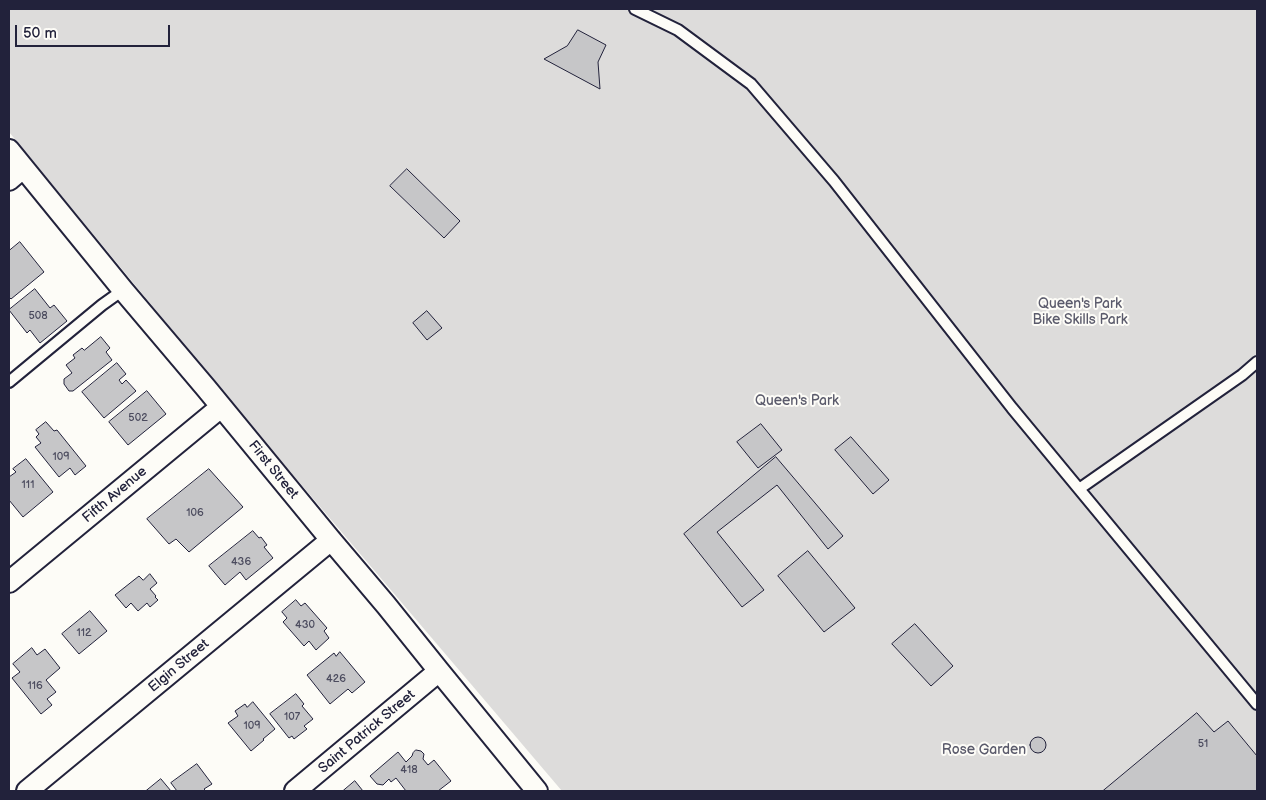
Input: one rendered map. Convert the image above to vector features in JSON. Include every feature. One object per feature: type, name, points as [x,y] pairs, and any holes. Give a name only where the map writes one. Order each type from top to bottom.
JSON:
[{"type":"street","name":"First Street","points":[[9,150],[16,174],[123,290],[200,381],[386,604],[537,791]]},
{"type":"street","name":"Fifth Avenue","points":[[9,582],[221,407]]},
{"type":"street","name":"Elgin Street","points":[[27,791],[331,540]]},
{"type":"street","name":"Saint Patrick Street","points":[[295,791],[439,672]]},
{"type":"lane","points":[[635,9],[678,30],[751,84],[834,181],[1012,408],[1257,704]]},
{"type":"lane","points":[[9,382],[102,305],[123,290]]},
{"type":"lane","points":[[1079,489],[1242,375],[1257,362]]},
{"type":"green space","name":"Queen's Park","points":[[9,9],[1257,9],[1257,791],[562,791],[247,421],[9,132]]},
{"type":"building","points":[[578,30],[606,45],[598,62],[600,89],[544,59],[567,46]]},
{"type":"building","points":[[407,169],[460,221],[444,238],[390,186]]},
{"type":"building","points":[[20,242],[44,272],[11,299],[9,297],[9,251]]},
{"type":"building","points":[[35,289],[50,308],[54,305],[67,321],[40,343],[30,330],[27,333],[9,310]]},
{"type":"building","points":[[427,311],[442,328],[427,340],[413,323]]},
{"type":"building","points":[[101,337],[110,348],[106,352],[112,360],[73,391],[69,391],[64,384],[64,379],[72,373],[66,365],[75,358],[73,355],[82,348],[84,350]]},
{"type":"building","points":[[117,363],[126,374],[119,380],[122,384],[126,380],[136,391],[104,418],[82,392]]},
{"type":"building","points":[[147,391],[166,414],[128,445],[109,422]]},
{"type":"building","points":[[46,422],[54,431],[57,430],[86,466],[75,475],[70,468],[59,477],[35,447],[41,443],[36,437],[39,434],[36,430]]},
{"type":"building","points":[[761,424],[782,450],[758,468],[737,442]]},
{"type":"building","points":[[851,437],[889,480],[873,494],[835,450]]},
{"type":"building","points":[[776,457],[843,536],[828,549],[777,485],[717,532],[764,590],[742,607],[684,534]]},
{"type":"building","points":[[26,459],[53,492],[23,517],[9,500],[9,477],[16,472],[13,469]]},
{"type":"building","points":[[209,469],[243,507],[189,552],[176,539],[169,544],[147,519]]},
{"type":"building","points":[[253,531],[267,545],[264,547],[273,558],[246,580],[240,572],[225,585],[209,566]]},
{"type":"building","points":[[808,551],[855,608],[824,632],[778,576]]},
{"type":"building","points":[[150,574],[157,583],[150,589],[158,600],[150,607],[147,603],[138,611],[131,603],[126,608],[115,595],[139,576],[143,580]]},
{"type":"building","points":[[296,600],[301,606],[305,603],[327,628],[324,631],[329,638],[316,650],[309,641],[304,646],[283,622],[287,618],[282,612]]},
{"type":"building","points":[[90,611],[107,631],[79,654],[62,634]]},
{"type":"building","points":[[915,624],[953,666],[931,686],[892,644]]},
{"type":"building","points":[[32,648],[37,655],[45,649],[60,668],[46,680],[56,692],[47,699],[52,705],[41,714],[12,678],[20,672],[13,664]]},
{"type":"building","points":[[340,652],[365,682],[352,693],[348,689],[330,704],[307,675],[334,653],[336,656]]},
{"type":"building","points":[[296,694],[304,704],[302,706],[313,719],[304,726],[307,729],[294,739],[292,736],[289,738],[270,714]]},
{"type":"building","points":[[253,702],[275,729],[251,751],[228,723],[238,716],[235,711],[245,704],[247,707]]},
{"type":"building","points":[[1197,713],[1214,732],[1228,721],[1257,756],[1257,791],[1103,791]]},
{"type":"building","points":[[1038,737],[1044,739],[1046,745],[1044,751],[1038,753],[1032,751],[1030,745],[1032,739]]},
{"type":"building","points":[[416,750],[424,754],[423,759],[428,765],[434,760],[451,781],[438,791],[406,791],[396,778],[391,782],[389,779],[383,785],[377,784],[370,776],[398,752],[406,762]]},
{"type":"building","points":[[197,764],[212,784],[204,789],[206,791],[177,791],[171,783]]},
{"type":"building","points":[[161,779],[171,791],[146,791]]},
{"type":"building","points":[[355,781],[363,791],[343,791]]},
{"type":"park label","name":"Queen's Park Bike Skills Park","points":[[1080,312]]},
{"type":"park label","name":"Rose Garden","points":[[984,750]]}]
